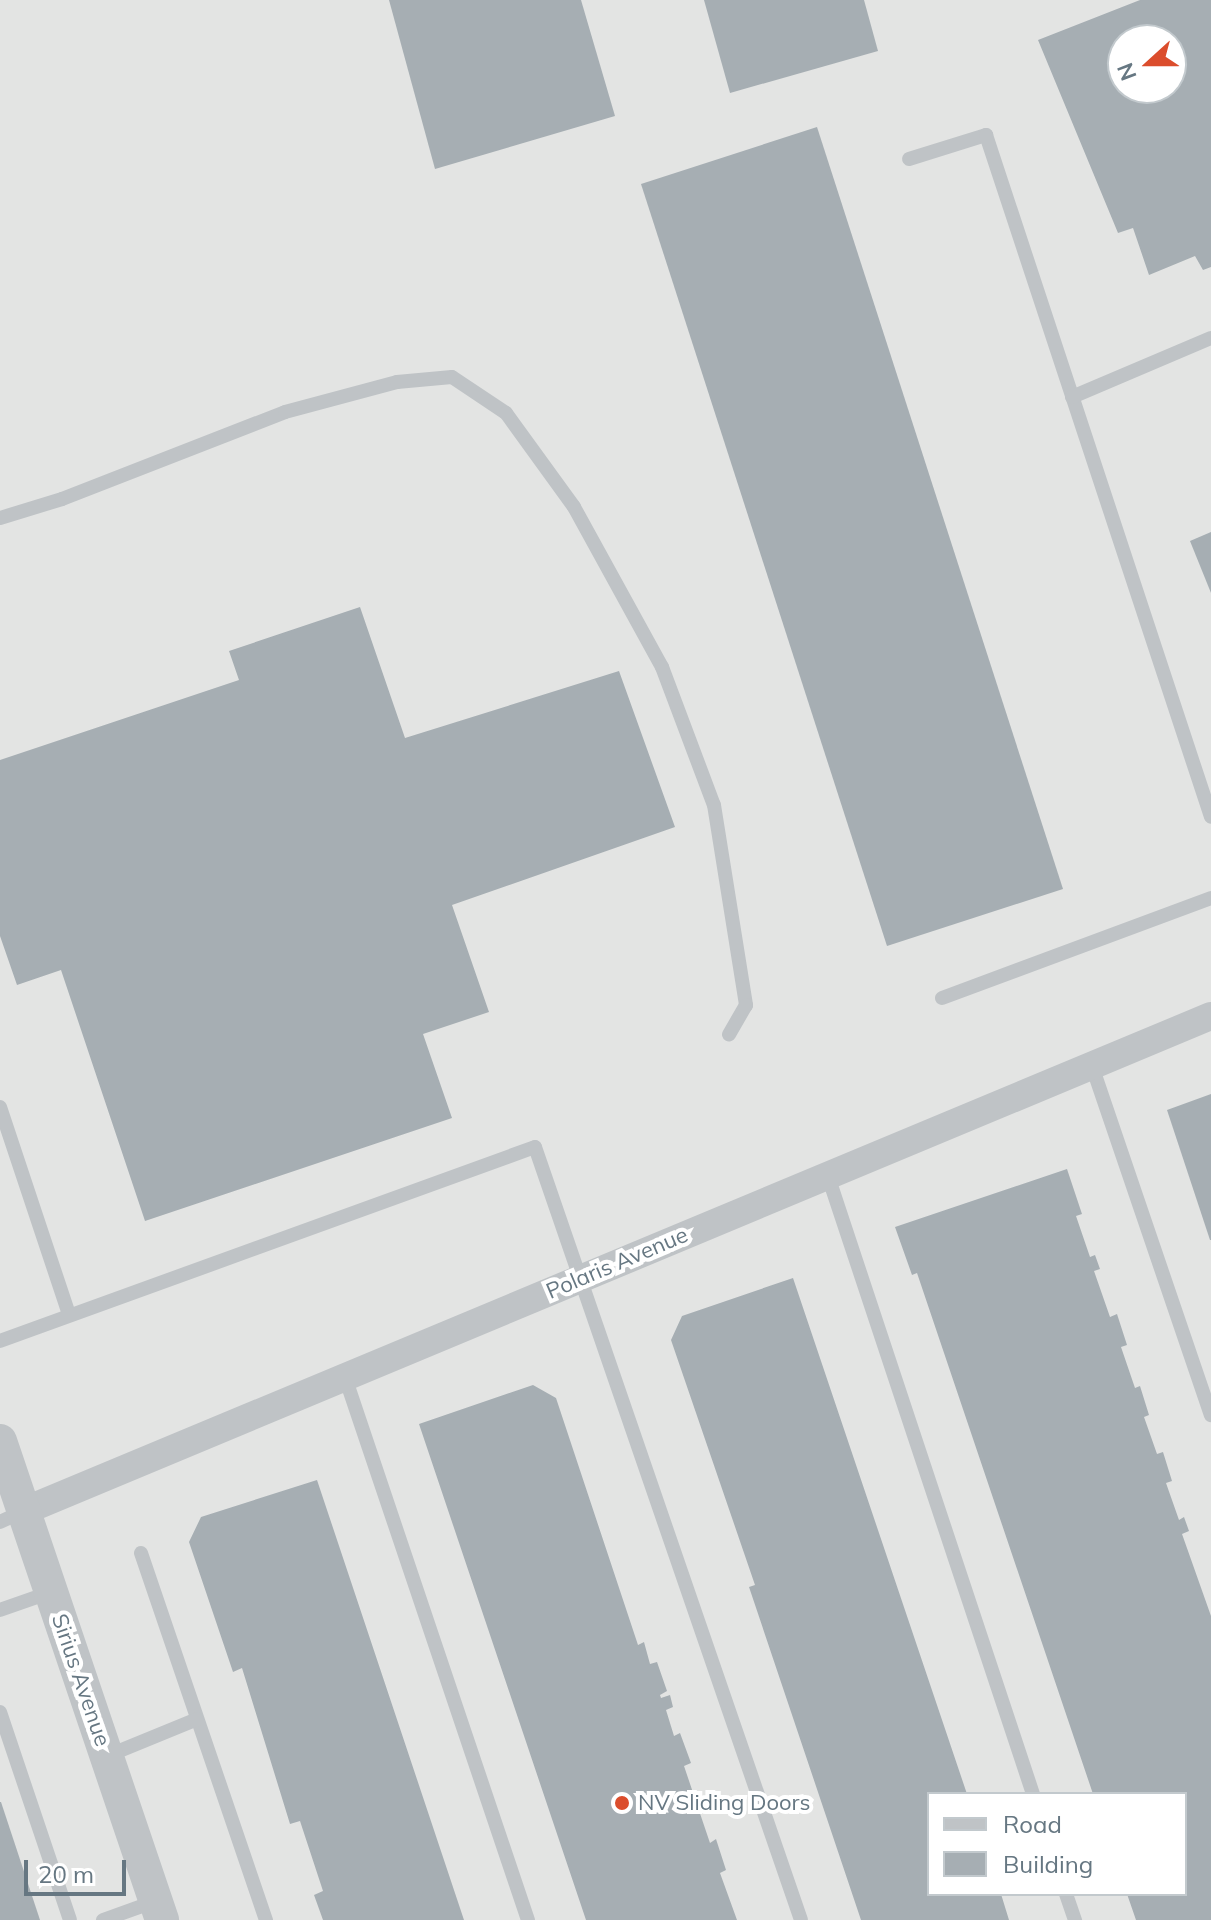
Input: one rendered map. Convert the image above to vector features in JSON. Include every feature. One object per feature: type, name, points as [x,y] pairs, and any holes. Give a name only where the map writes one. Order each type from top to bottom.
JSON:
[{"type":"street","name":"Polaris Avenue","points":[[12,1516],[1211,1016]]},
{"type":"street","name":"Sirius Avenue","points":[[0,1441],[12,1516],[51,1592],[159,1911]]},
{"type":"lane","points":[[909,159],[986,135],[1211,817]]},
{"type":"lane","points":[[1072,397],[1211,338]]},
{"type":"lane","points":[[0,518],[76,494],[285,412],[397,382],[452,377],[506,413],[574,507],[662,667],[714,805],[746,1005],[729,1035]]},
{"type":"lane","points":[[942,998],[1211,898]]},
{"type":"lane","points":[[1092,1066],[1211,1415]]},
{"type":"lane","points":[[0,1107],[69,1315]]},
{"type":"lane","points":[[0,1341],[535,1147],[801,1920]]},
{"type":"lane","points":[[828,1176],[1032,1792]]},
{"type":"lane","points":[[345,1377],[528,1920]]},
{"type":"lane","points":[[141,1553],[266,1920]]},
{"type":"lane","points":[[0,1610],[51,1592]]},
{"type":"lane","points":[[0,1712],[70,1920]]},
{"type":"lane","points":[[107,1756],[197,1719]]},
{"type":"lane","points":[[1067,1896],[1075,1920]]},
{"type":"lane","points":[[103,1920],[159,1911]]},
{"type":"shaded area","points":[[0,0],[1211,0],[1211,1920],[0,1920]]},
{"type":"building","points":[[389,0],[581,0],[615,116],[435,169]]},
{"type":"building","points":[[704,0],[864,0],[878,51],[730,93]]},
{"type":"building","points":[[1140,0],[1211,0],[1211,267],[1203,270],[1195,256],[1149,275],[1133,228],[1118,233],[1038,40]]},
{"type":"building","points":[[817,127],[1063,889],[887,946],[641,184]]},
{"type":"building","points":[[1211,532],[1211,593],[1190,541]]},
{"type":"building","points":[[360,607],[405,738],[619,671],[675,827],[452,905],[489,1012],[423,1034],[452,1118],[145,1221],[61,970],[17,985],[0,936],[0,760],[239,680],[229,651]]},
{"type":"building","points":[[1211,1094],[1211,1240],[1210,1240],[1167,1110]]},
{"type":"building","points":[[1067,1169],[1082,1214],[1076,1216],[1090,1257],[1095,1255],[1100,1269],[1094,1271],[1110,1317],[1117,1314],[1127,1345],[1121,1347],[1135,1388],[1140,1386],[1149,1415],[1144,1417],[1157,1454],[1163,1452],[1172,1481],[1166,1483],[1179,1520],[1184,1517],[1189,1531],[1182,1534],[1211,1616],[1211,1920],[1136,1920],[1128,1896],[1187,1896],[1187,1792],[1092,1792],[917,1273],[912,1275],[895,1227]]},
{"type":"building","points":[[793,1278],[966,1792],[927,1792],[927,1896],[1002,1896],[1009,1920],[861,1920],[749,1587],[755,1585],[671,1340],[682,1316]]},
{"type":"building","points":[[533,1385],[556,1398],[638,1645],[644,1642],[650,1664],[657,1662],[667,1691],[660,1695],[661,1698],[670,1695],[673,1707],[666,1710],[674,1736],[680,1733],[691,1763],[684,1766],[710,1843],[716,1839],[726,1870],[720,1873],[737,1920],[586,1920],[419,1424]]},
{"type":"building","points":[[317,1480],[464,1920],[323,1920],[314,1895],[323,1891],[300,1821],[290,1824],[242,1668],[233,1672],[189,1542],[201,1517]]},
{"type":"building","points":[[1,1802],[40,1920],[0,1920]]},
{"type":"place","name":"NV Sliding Doors","points":[[622,1803]]}]
